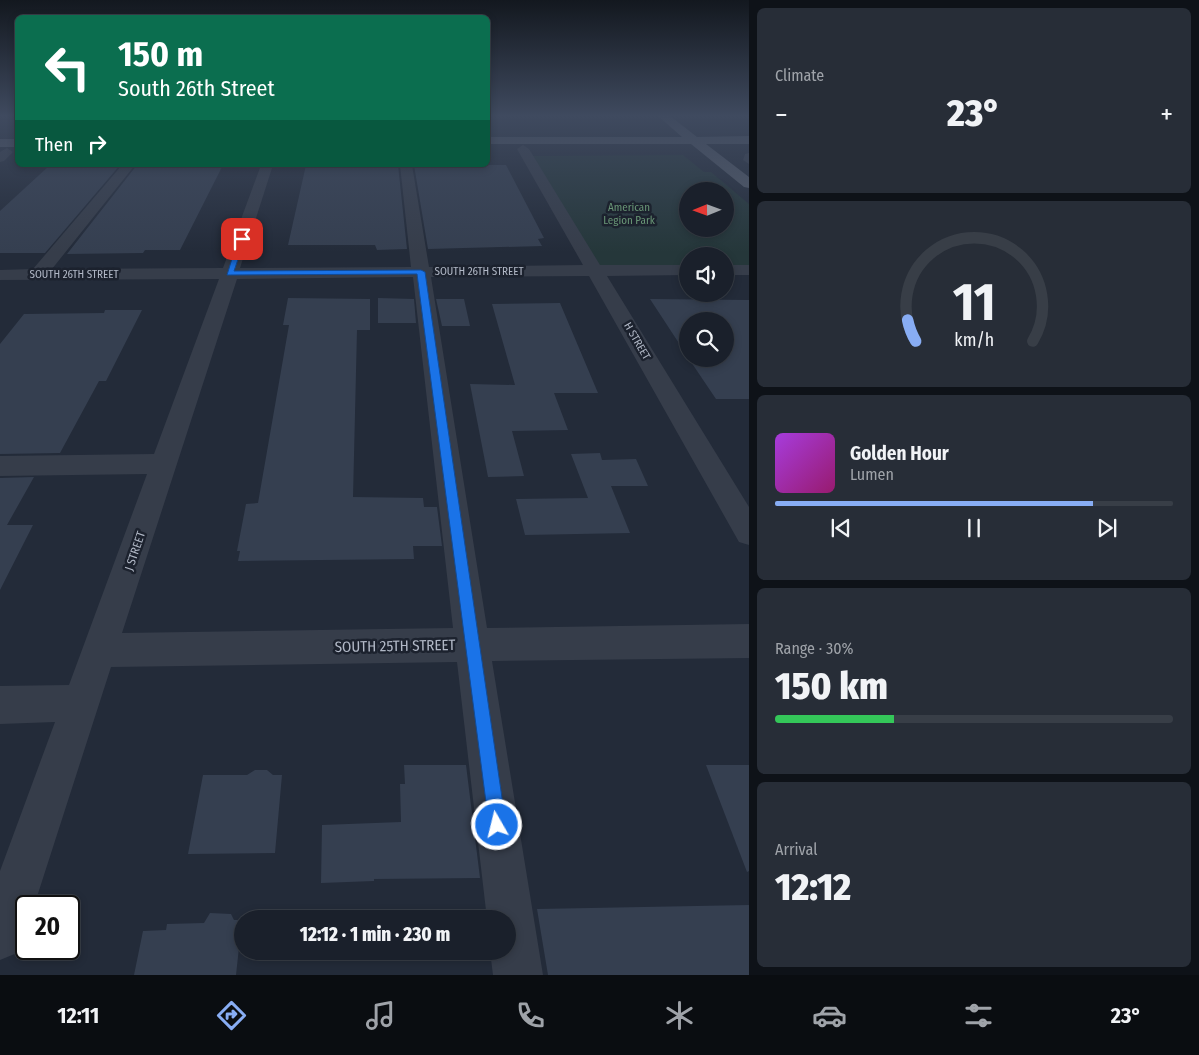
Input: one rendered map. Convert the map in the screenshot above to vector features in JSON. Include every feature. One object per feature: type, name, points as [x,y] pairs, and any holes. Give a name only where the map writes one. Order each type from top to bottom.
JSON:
[{"type":"main road","points":[[719,160],[749,184]]},
{"type":"street","name":"H STREET","points":[[530,160],[749,534]]},
{"type":"street","points":[[38,274],[127,167]]},
{"type":"street","name":"J STREET","points":[[0,936],[266,167]]},
{"type":"street","points":[[406,167],[518,975]]},
{"type":"street","name":"SOUTH 26TH STREET","points":[[0,275],[679,270]]},
{"type":"street","points":[[734,270],[749,270]]},
{"type":"street","points":[[0,466],[165,464]]},
{"type":"street","name":"SOUTH 25TH STREET","points":[[100,650],[749,641]]},
{"type":"street","points":[[0,705],[82,703]]},
{"type":"green space","name":"American Legion Park","points":[[530,160],[690,160],[704,172],[711,172],[723,182],[679,182],[679,238],[734,238],[734,191],[749,204],[749,270],[734,270],[734,247],[679,247],[679,270],[595,271]]},
{"type":"building","points":[[490,165],[506,165],[544,238],[538,239],[542,246],[428,249],[414,167],[490,167]]},
{"type":"building","points":[[48,167],[118,167],[45,253],[0,253],[0,211]]},
{"type":"building","points":[[135,167],[222,167],[180,250],[145,250],[143,253],[67,254]]},
{"type":"building","points":[[306,167],[398,167],[407,249],[377,250],[375,245],[288,245]]},
{"type":"building","points":[[288,298],[370,299],[370,330],[357,330],[353,497],[423,498],[424,507],[437,507],[442,546],[413,546],[414,559],[238,561],[240,551],[237,551],[246,504],[258,503],[289,325],[283,325]]},
{"type":"building","points":[[378,298],[414,299],[416,323],[378,323]]},
{"type":"building","points":[[436,299],[464,299],[470,326],[442,326]]},
{"type":"building","points":[[650,299],[679,299],[679,302],[734,302],[734,300],[749,300],[749,399],[716,399],[694,367],[734,367],[734,312],[679,312],[679,343]]},
{"type":"building","points":[[560,303],[598,393],[554,393],[568,430],[512,431],[524,476],[488,477],[470,384],[515,385],[492,304]]},
{"type":"building","points":[[105,310],[142,310],[106,381],[99,381],[60,453],[0,454],[0,344],[24,314],[104,313]]},
{"type":"building","points":[[600,453],[602,460],[636,459],[648,486],[611,486],[630,533],[525,535],[516,499],[588,498],[571,454]]},
{"type":"building","points":[[34,477],[7,525],[33,525],[0,590],[0,478]]},
{"type":"building","points":[[404,765],[466,765],[480,878],[374,879],[374,881],[321,883],[322,825],[401,822],[400,784],[405,784]]},
{"type":"building","points":[[706,765],[749,765],[749,871],[747,872]]},
{"type":"building","points":[[255,770],[267,770],[273,775],[282,775],[275,853],[188,854],[203,775],[247,775]]},
{"type":"building","points":[[749,905],[749,975],[548,975],[537,909]]},
{"type":"building","points":[[210,913],[231,914],[234,920],[234,960],[238,960],[236,975],[134,975],[143,931],[166,930],[167,924],[204,923]]},
{"type":"route","points":[[242,239],[230,273],[421,272],[497,825]]}]
